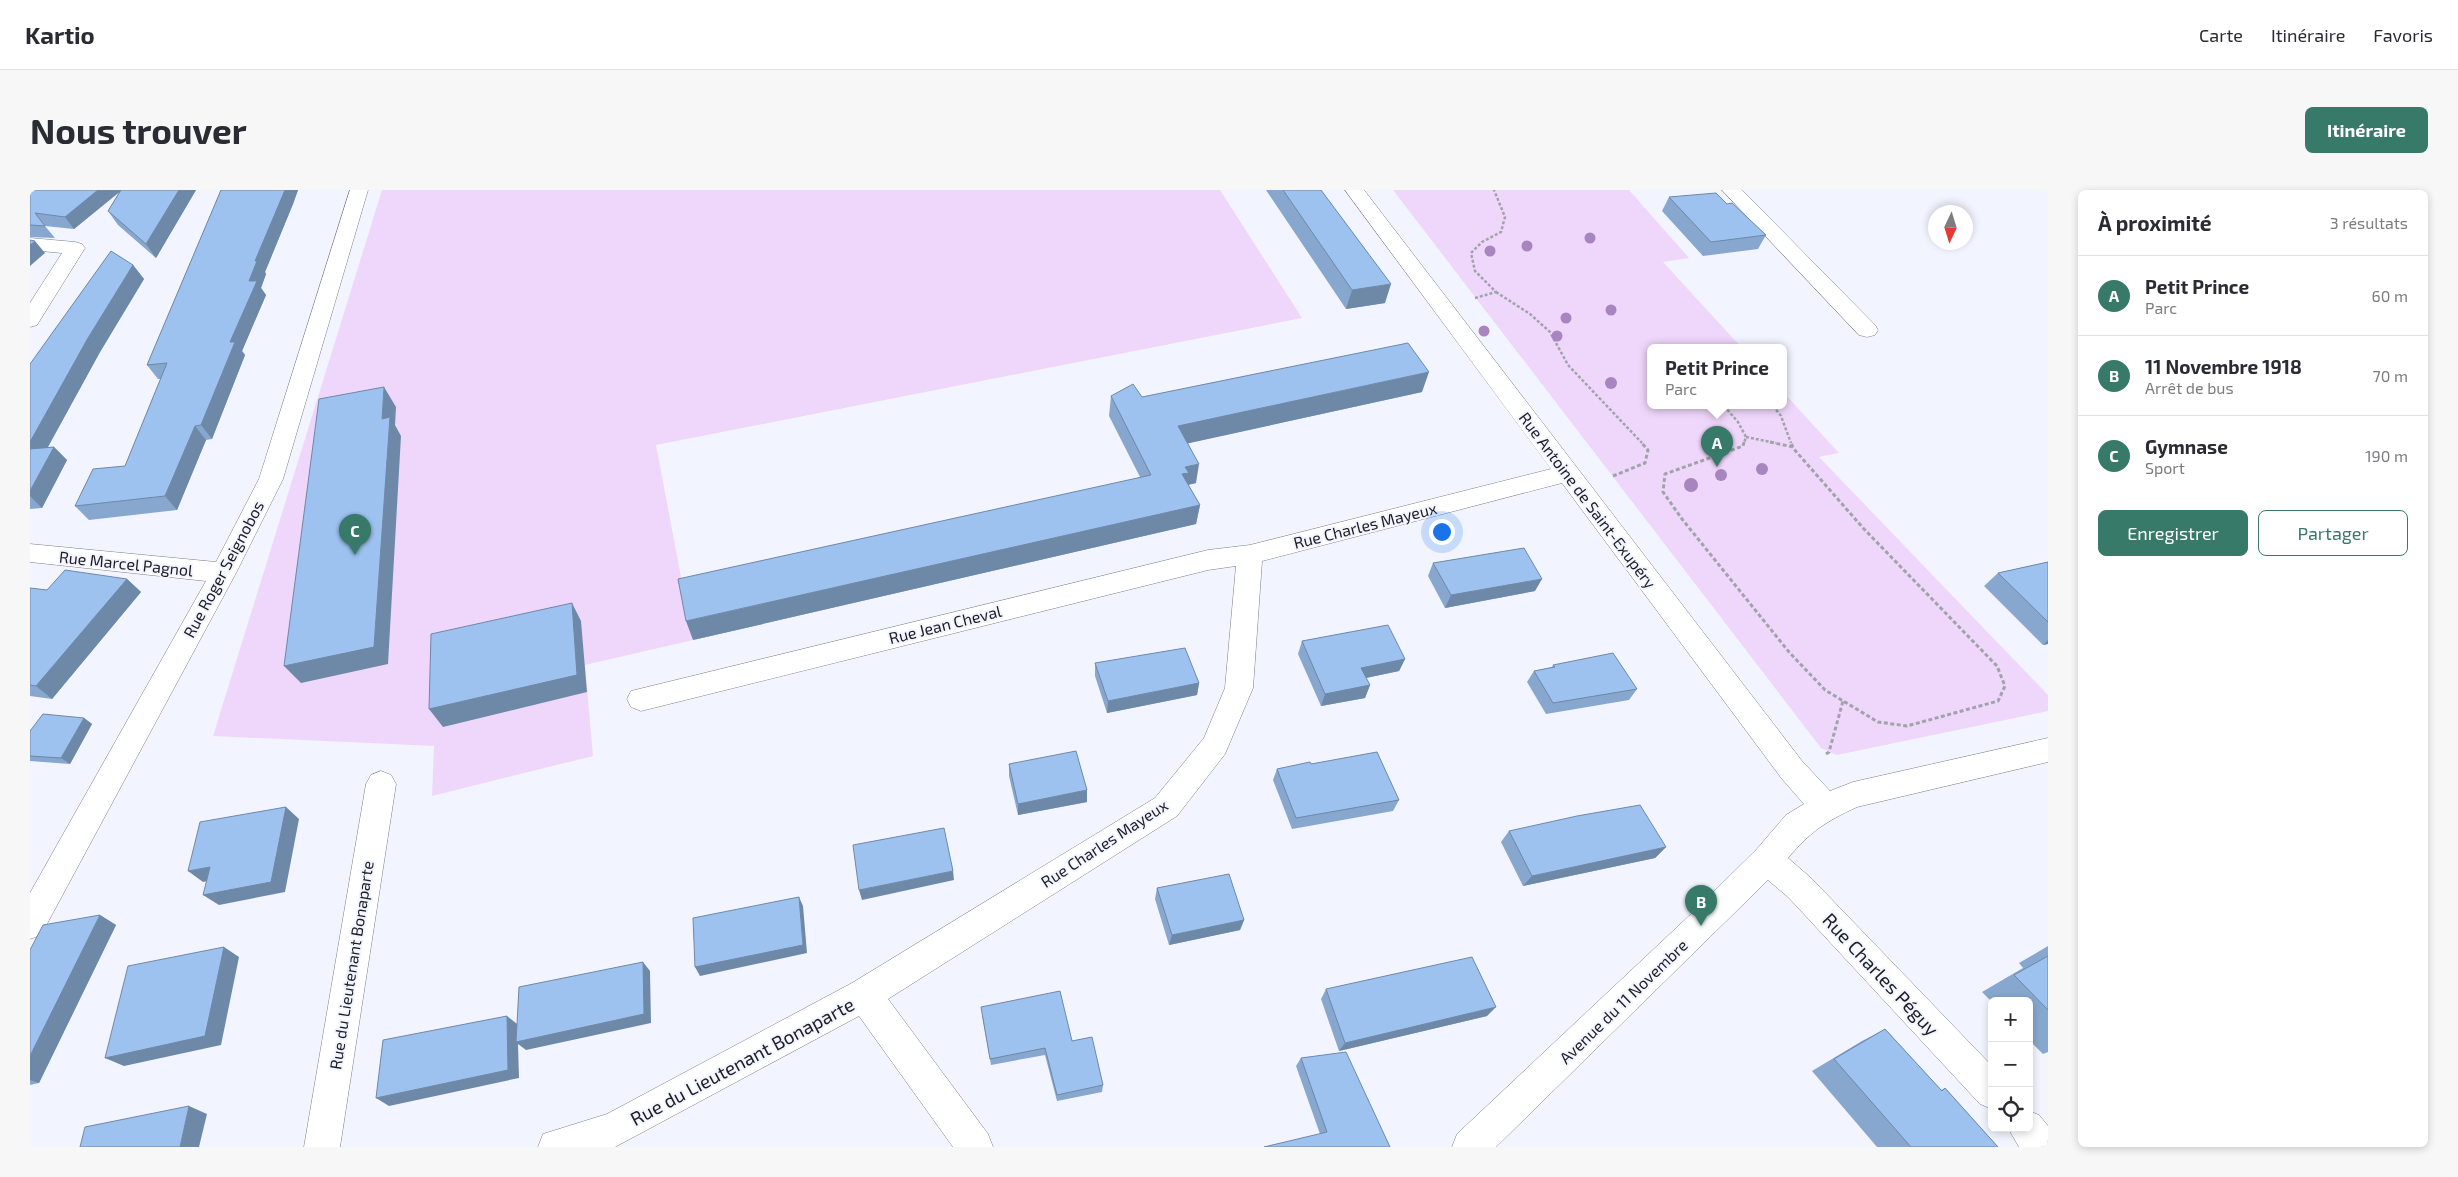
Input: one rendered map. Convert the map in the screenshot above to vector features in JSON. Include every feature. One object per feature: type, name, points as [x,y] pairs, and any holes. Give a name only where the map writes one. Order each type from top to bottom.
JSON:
[{"type":"street","name":"Rue Roger Seignobos","points":[[30,924],[223,572],[271,479],[359,190]]},
{"type":"street","name":"Rue Antoine de Saint-Exupéry","points":[[1354,190],[1792,770],[1826,807]]},
{"type":"street","points":[[1731,190],[1867,330]]},
{"type":"street","points":[[30,244],[75,248],[30,320]]},
{"type":"street","name":"Rue Charles Mayeux","points":[[864,995],[1166,807],[1215,745],[1239,688],[1250,555],[1568,473]]},
{"type":"street","name":"Rue Marcel Pagnol","points":[[30,554],[223,572]]},
{"type":"street","name":"Rue Jean Cheval","points":[[640,698],[1208,560],[1250,555]]},
{"type":"street","name":"Avenue du 11 Novembre","points":[[1470,1147],[1767,860],[1797,825],[1826,807],[1853,795],[2048,750]]},
{"type":"street","name":"Rue du Lieutenant Bonaparte","points":[[322,1147],[381,784]]},
{"type":"street","name":"Rue Charles Péguy","points":[[1767,860],[1800,888],[1988,1088]]},
{"type":"street","name":"Rue du Lieutenant Bonaparte","points":[[556,1147],[612,1130],[864,995],[975,1147]]},
{"type":"street","points":[[2030,1132],[2043,1147]]},
{"type":"path","points":[[1494,190],[1505,217],[1501,232],[1482,242],[1471,253],[1475,271],[1496,292],[1530,314],[1550,332],[1568,365],[1648,450],[1645,463],[1612,476],[1593,506]]},
{"type":"path","points":[[1438,301],[1476,298],[1496,292]]},
{"type":"path","points":[[1727,409],[1738,422],[1746,437],[1743,446],[1665,474],[1663,492],[1682,520],[1789,652],[1825,690],[1878,722],[1907,726],[1998,701],[2004,686],[1997,666],[1864,528],[1793,448],[1781,416],[1775,409]]},
{"type":"path","points":[[1746,437],[1793,448]]},
{"type":"path","points":[[1792,770],[1829,752],[1843,701]]},
{"type":"shaded area","points":[[382,190],[1220,190],[1302,318],[656,445],[693,640],[585,665],[593,756],[432,796],[434,746],[213,736]]},
{"type":"shaded area","points":[[1393,190],[1629,190],[1689,258],[1663,262],[1738,344],[1647,344],[1647,409],[1787,409],[1787,396],[1839,453],[1819,457],[2048,695],[2048,711],[1837,755],[1821,748]]},
{"type":"building","points":[[30,190],[98,190],[65,217],[35,213],[45,226],[30,225]]},
{"type":"building","points":[[121,190],[179,190],[146,244],[108,211]]},
{"type":"building","points":[[221,190],[285,190],[255,261],[257,261],[249,281],[257,281],[230,342],[235,342],[201,425],[195,426],[165,496],[75,506],[93,469],[125,466],[167,363],[147,365]]},
{"type":"building","points":[[1283,190],[1321,190],[1391,284],[1352,290]]},
{"type":"building","points":[[1716,193],[1727,204],[1732,203],[1766,235],[1711,242],[1669,197]]},
{"type":"building","points":[[111,251],[133,265],[88,338],[30,442],[30,364]]},
{"type":"building","points":[[1408,343],[1429,372],[1178,426],[1199,464],[1185,467],[1189,473],[1182,474],[1200,505],[686,621],[678,579],[1151,475],[1111,396],[1133,384],[1142,397]]},
{"type":"building","points":[[384,387],[382,419],[390,417],[374,647],[284,666],[319,399]]},
{"type":"building","points":[[54,447],[30,491],[30,449]]},
{"type":"building","points":[[1524,548],[1542,579],[1451,595],[1433,563]]},
{"type":"building","points":[[2048,562],[2048,622],[1998,573]]},
{"type":"building","points":[[65,570],[127,579],[36,686],[30,685],[30,588],[47,590]]},
{"type":"building","points":[[572,603],[577,675],[429,709],[431,634]]},
{"type":"building","points":[[1388,625],[1405,659],[1361,668],[1370,685],[1325,694],[1302,641]]},
{"type":"building","points":[[1185,648],[1199,683],[1108,701],[1095,663]]},
{"type":"building","points":[[1613,653],[1637,689],[1553,703],[1534,671],[1555,667],[1553,665]]},
{"type":"building","points":[[43,714],[84,718],[61,758],[30,756],[30,731]]},
{"type":"building","points":[[1076,751],[1087,790],[1018,804],[1009,764]]},
{"type":"building","points":[[1377,752],[1399,800],[1296,818],[1277,769]]},
{"type":"building","points":[[1640,805],[1666,847],[1532,876],[1509,831],[1577,816]]},
{"type":"building","points":[[286,807],[271,882],[203,895],[210,867],[188,871],[200,822]]},
{"type":"building","points":[[944,828],[953,871],[859,890],[853,845]]},
{"type":"building","points":[[1229,874],[1244,920],[1172,935],[1157,888]]},
{"type":"building","points":[[799,897],[803,945],[695,967],[693,918]]},
{"type":"building","points":[[100,915],[30,1056],[30,950],[43,925]]},
{"type":"building","points":[[224,947],[205,1036],[105,1058],[128,966]]},
{"type":"building","points":[[2048,956],[2048,1010],[2014,975]]},
{"type":"building","points":[[1472,957],[1496,1007],[1345,1043],[1326,989]]},
{"type":"building","points":[[643,962],[644,1014],[516,1042],[519,987]]},
{"type":"building","points":[[1060,991],[1072,1041],[1092,1037],[1103,1085],[1057,1095],[1045,1048],[990,1059],[981,1007]]},
{"type":"building","points":[[507,1016],[508,1070],[376,1098],[383,1040]]},
{"type":"building","points":[[1885,1029],[1942,1091],[1945,1088],[1998,1147],[1911,1147],[1834,1059]]},
{"type":"building","points":[[1346,1052],[1390,1147],[1264,1147],[1327,1132],[1301,1058]]},
{"type":"building","points":[[189,1106],[180,1147],[80,1147],[85,1127]]},
{"type":"place","name":"Petit Prince","points":[[1717,467]]},
{"type":"place","name":"Gymnase","points":[[355,555]]},
{"type":"place","name":"11 Novembre 1918","points":[[1701,926]]}]
